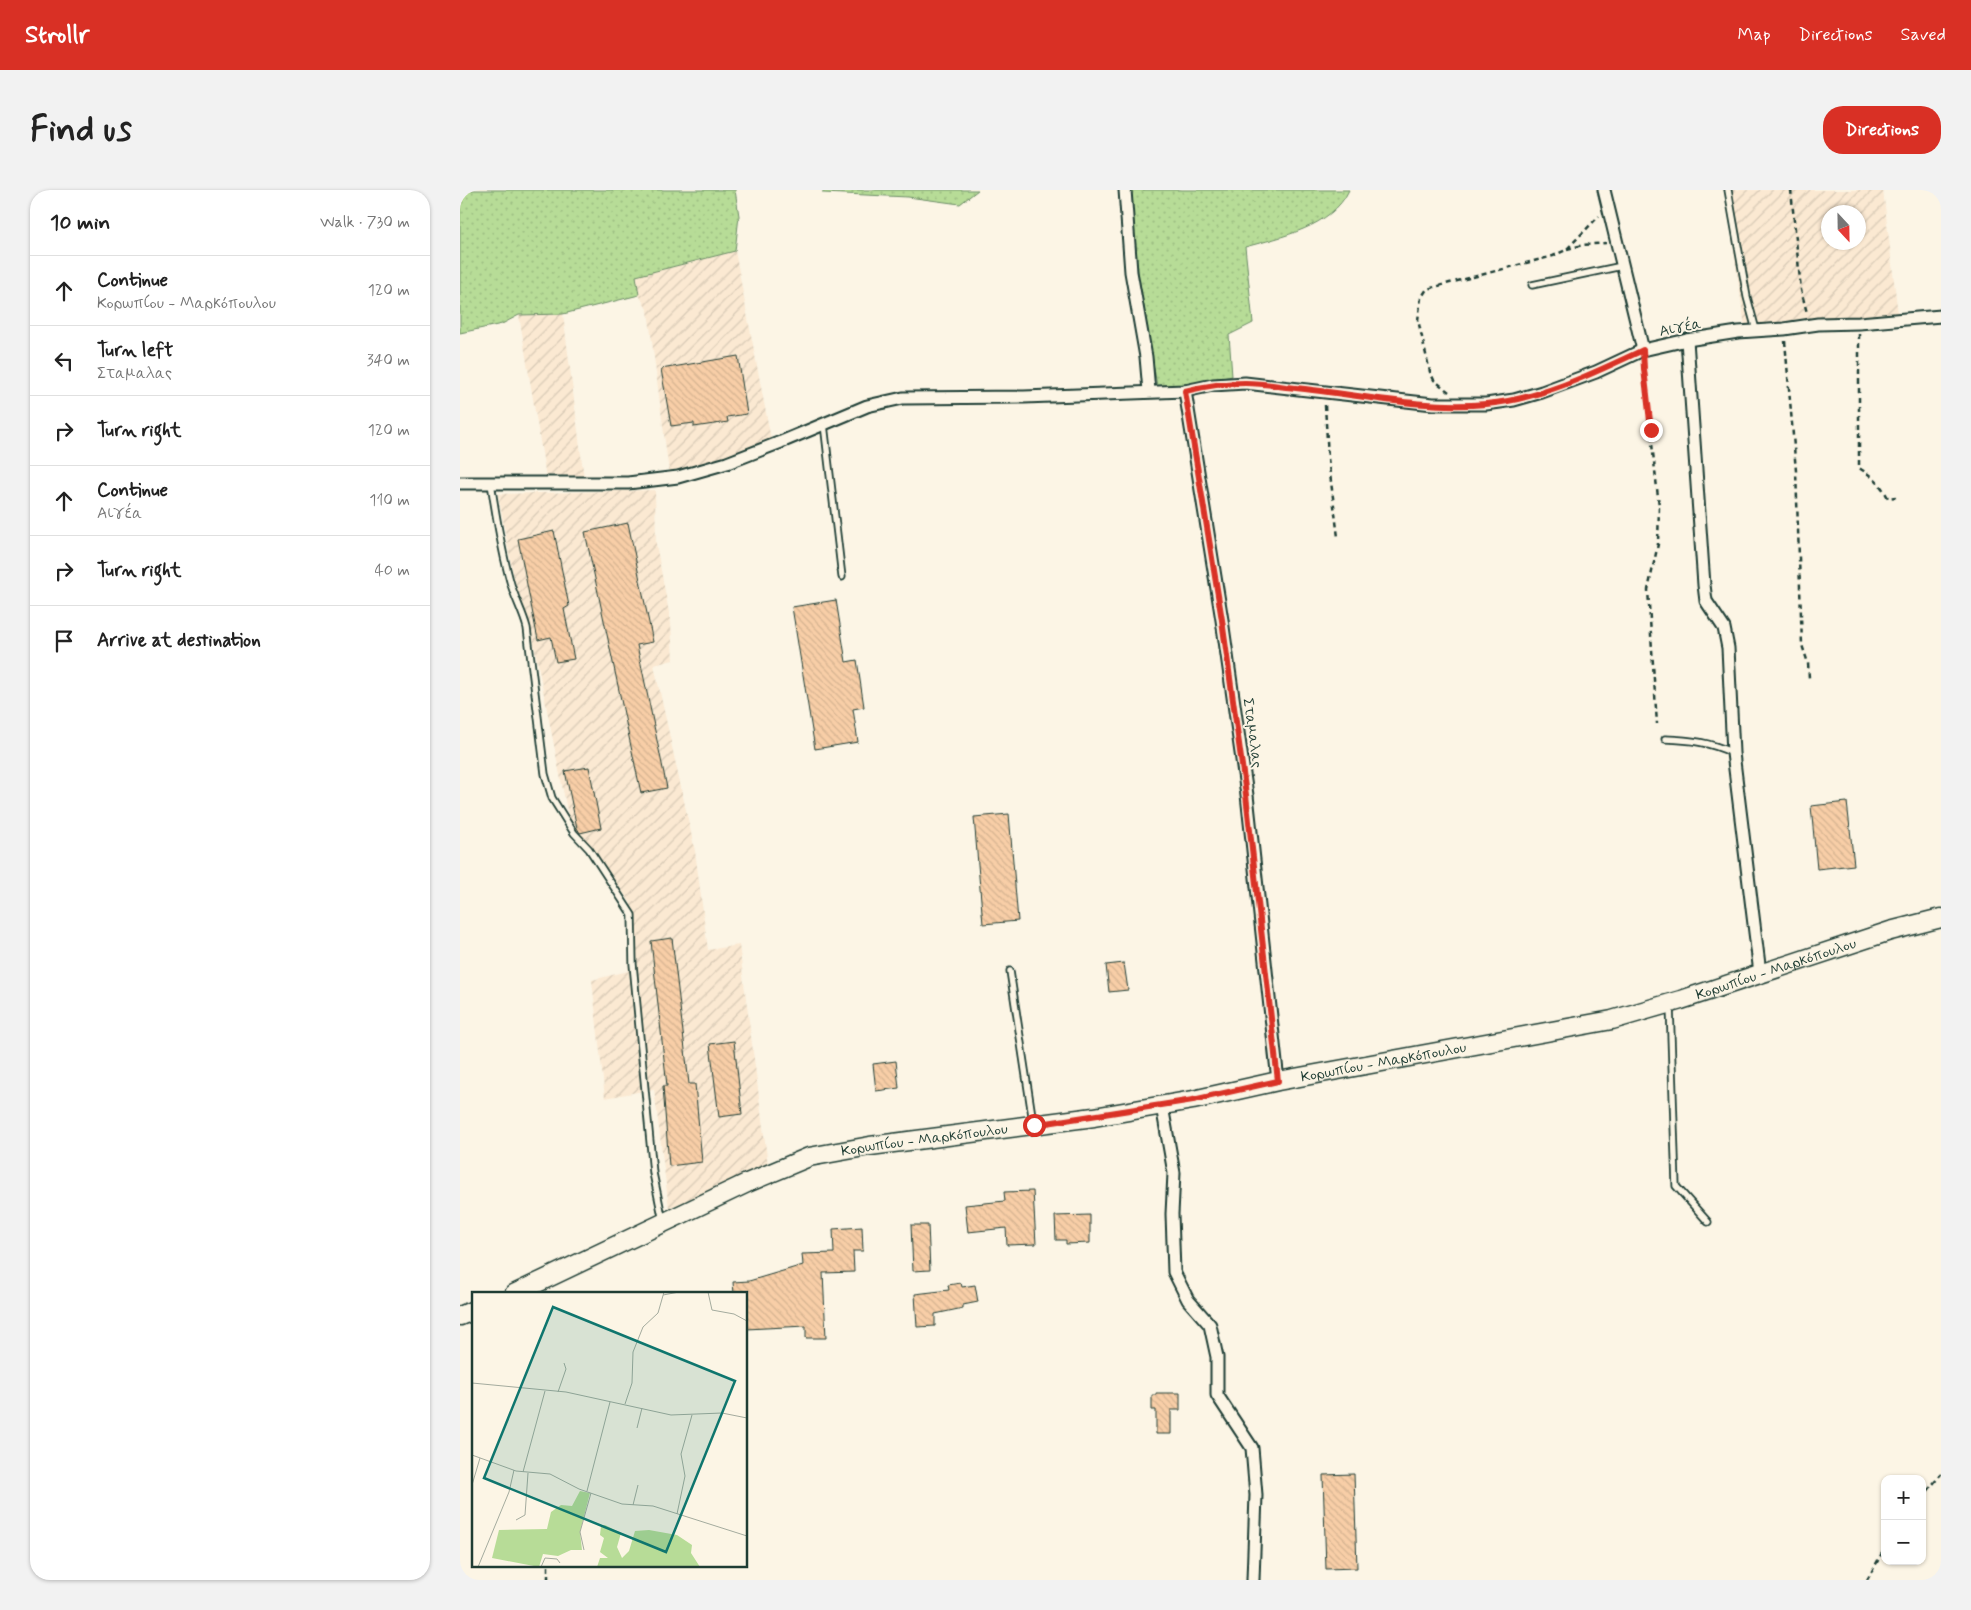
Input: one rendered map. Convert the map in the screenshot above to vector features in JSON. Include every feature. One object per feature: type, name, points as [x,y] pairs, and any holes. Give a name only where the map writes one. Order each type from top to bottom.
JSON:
[{"type":"main road","name":"Κορωπίου - Μαρκόπουλου","points":[[518,1292],[747,1183],[809,1157],[870,1146],[1162,1106],[1278,1081],[1612,1020],[1890,931],[1941,918]]},
{"type":"main road","points":[[460,1316],[472,1311]]},
{"type":"street","points":[[1125,190],[1131,272],[1146,357],[1149,391]]},
{"type":"street","points":[[1604,190],[1643,350]]},
{"type":"street","name":"Αιγέα","points":[[460,483],[628,483],[678,477],[727,463],[867,406],[903,398],[1024,398],[1149,391],[1185,391],[1213,385],[1245,383],[1433,404],[1486,404],[1514,400],[1542,392],[1596,372],[1643,350],[1687,340],[1756,330],[1941,316]]},
{"type":"street","points":[[1687,340],[1704,585],[1706,601],[1724,628],[1728,648],[1733,753],[1760,973]]},
{"type":"street","name":"Σταμαλας","points":[[1185,391],[1222,620],[1245,786],[1278,1081]]},
{"type":"street","points":[[1162,1106],[1174,1173],[1172,1214],[1174,1272],[1188,1300],[1210,1325],[1217,1358],[1217,1395],[1252,1448],[1256,1495],[1253,1580]]},
{"type":"lane","points":[[1728,190],[1747,297],[1756,330]]},
{"type":"lane","points":[[1532,285],[1622,266]]},
{"type":"lane","points":[[824,424],[842,576]]},
{"type":"lane","points":[[491,483],[510,583],[523,613],[527,628],[544,774],[552,798],[574,833],[589,849],[632,915],[633,964],[653,1173],[664,1223]]},
{"type":"lane","points":[[1665,739],[1696,740],[1714,744],[1733,753]]},
{"type":"lane","points":[[1010,971],[1034,1125]]},
{"type":"lane","points":[[1670,1003],[1676,1186],[1708,1222]]},
{"type":"path","points":[[1791,190],[1801,290],[1810,325]]},
{"type":"path","points":[[1566,250],[1608,205]]},
{"type":"path","points":[[1457,404],[1452,394],[1434,380],[1430,372],[1418,320],[1421,298],[1427,289],[1553,256],[1583,245],[1617,242]]},
{"type":"path","points":[[1859,323],[1859,468],[1871,475],[1882,486],[1888,498],[1896,497]]},
{"type":"path","points":[[1784,329],[1796,471],[1802,645],[1808,663],[1809,678]]},
{"type":"path","points":[[1643,350],[1659,506],[1658,544],[1648,590],[1657,724]]},
{"type":"path","points":[[1328,391],[1324,408],[1338,537]]},
{"type":"path","points":[[1926,1493],[1941,1474]]},
{"type":"path","points":[[1867,1580],[1881,1555]]},
{"type":"shaded area","points":[[1725,190],[1883,190],[1898,314],[1841,317],[1745,327]]},
{"type":"shaded area","points":[[735,251],[771,439],[734,455],[669,472],[648,311],[639,295],[636,276]]},
{"type":"shaded area","points":[[563,314],[584,478],[546,477],[519,315]]},
{"type":"shaded area","points":[[655,490],[656,544],[671,623],[673,660],[654,665],[695,851],[708,950],[739,945],[768,1165],[669,1208],[654,1089],[605,1098],[592,980],[628,971],[631,903],[569,820],[532,635],[515,584],[498,494]]},
{"type":"green space","points":[[460,190],[735,190],[739,216],[735,251],[636,276],[639,295],[563,314],[519,315],[502,324],[460,333]]},
{"type":"green space","points":[[823,190],[978,190],[960,204],[908,197],[823,193]]},
{"type":"green space","points":[[1131,190],[1349,190],[1341,203],[1318,222],[1304,229],[1245,247],[1253,323],[1229,335],[1232,376],[1189,385],[1157,386],[1138,271]]},
{"type":"building","points":[[738,356],[747,414],[727,417],[728,422],[694,427],[694,423],[671,426],[661,369]]},
{"type":"building","points":[[628,523],[653,642],[637,645],[667,788],[641,793],[585,532]]},
{"type":"building","points":[[554,531],[569,606],[564,609],[574,659],[556,662],[551,637],[538,640],[518,539]]},
{"type":"building","points":[[836,600],[846,662],[857,660],[864,707],[853,709],[858,742],[815,749],[792,607]]},
{"type":"building","points":[[589,767],[601,828],[580,833],[577,828],[565,771]]},
{"type":"building","points":[[1847,802],[1854,865],[1817,869],[1811,806]]},
{"type":"building","points":[[1009,814],[1018,921],[983,924],[974,817]]},
{"type":"building","points":[[672,938],[689,1084],[695,1084],[702,1162],[669,1166],[663,1086],[667,1086],[651,941]]},
{"type":"building","points":[[1124,963],[1128,990],[1109,992],[1106,965]]},
{"type":"building","points":[[734,1041],[742,1114],[719,1117],[710,1044]]},
{"type":"building","points":[[896,1061],[899,1088],[876,1091],[873,1064]]},
{"type":"building","points":[[1033,1191],[1036,1244],[1007,1245],[1006,1228],[968,1232],[965,1205],[1005,1201],[1004,1192]]},
{"type":"building","points":[[1090,1215],[1090,1243],[1066,1244],[1066,1240],[1056,1240],[1055,1216]]},
{"type":"building","points":[[911,1225],[928,1225],[930,1270],[913,1271]]},
{"type":"building","points":[[862,1227],[863,1251],[853,1251],[854,1272],[823,1273],[826,1338],[806,1338],[806,1326],[748,1329],[748,1292],[734,1292],[733,1282],[749,1281],[803,1265],[802,1254],[834,1253],[833,1229]]},
{"type":"building","points":[[961,1283],[962,1287],[975,1285],[978,1302],[963,1305],[963,1308],[935,1314],[935,1326],[917,1327],[915,1294],[949,1290],[948,1285]]},
{"type":"building","points":[[1156,1393],[1180,1393],[1180,1410],[1171,1410],[1171,1434],[1156,1434],[1156,1410],[1152,1410],[1152,1395],[1156,1395]]},
{"type":"building","points":[[1354,1474],[1357,1568],[1326,1569],[1323,1475]]},
{"type":"route","points":[[1034,1125],[1193,1100],[1278,1081],[1246,795],[1222,620],[1185,391],[1213,385],[1245,383],[1325,390],[1433,404],[1486,404],[1514,400],[1542,392],[1596,372],[1643,350],[1651,430]]}]
